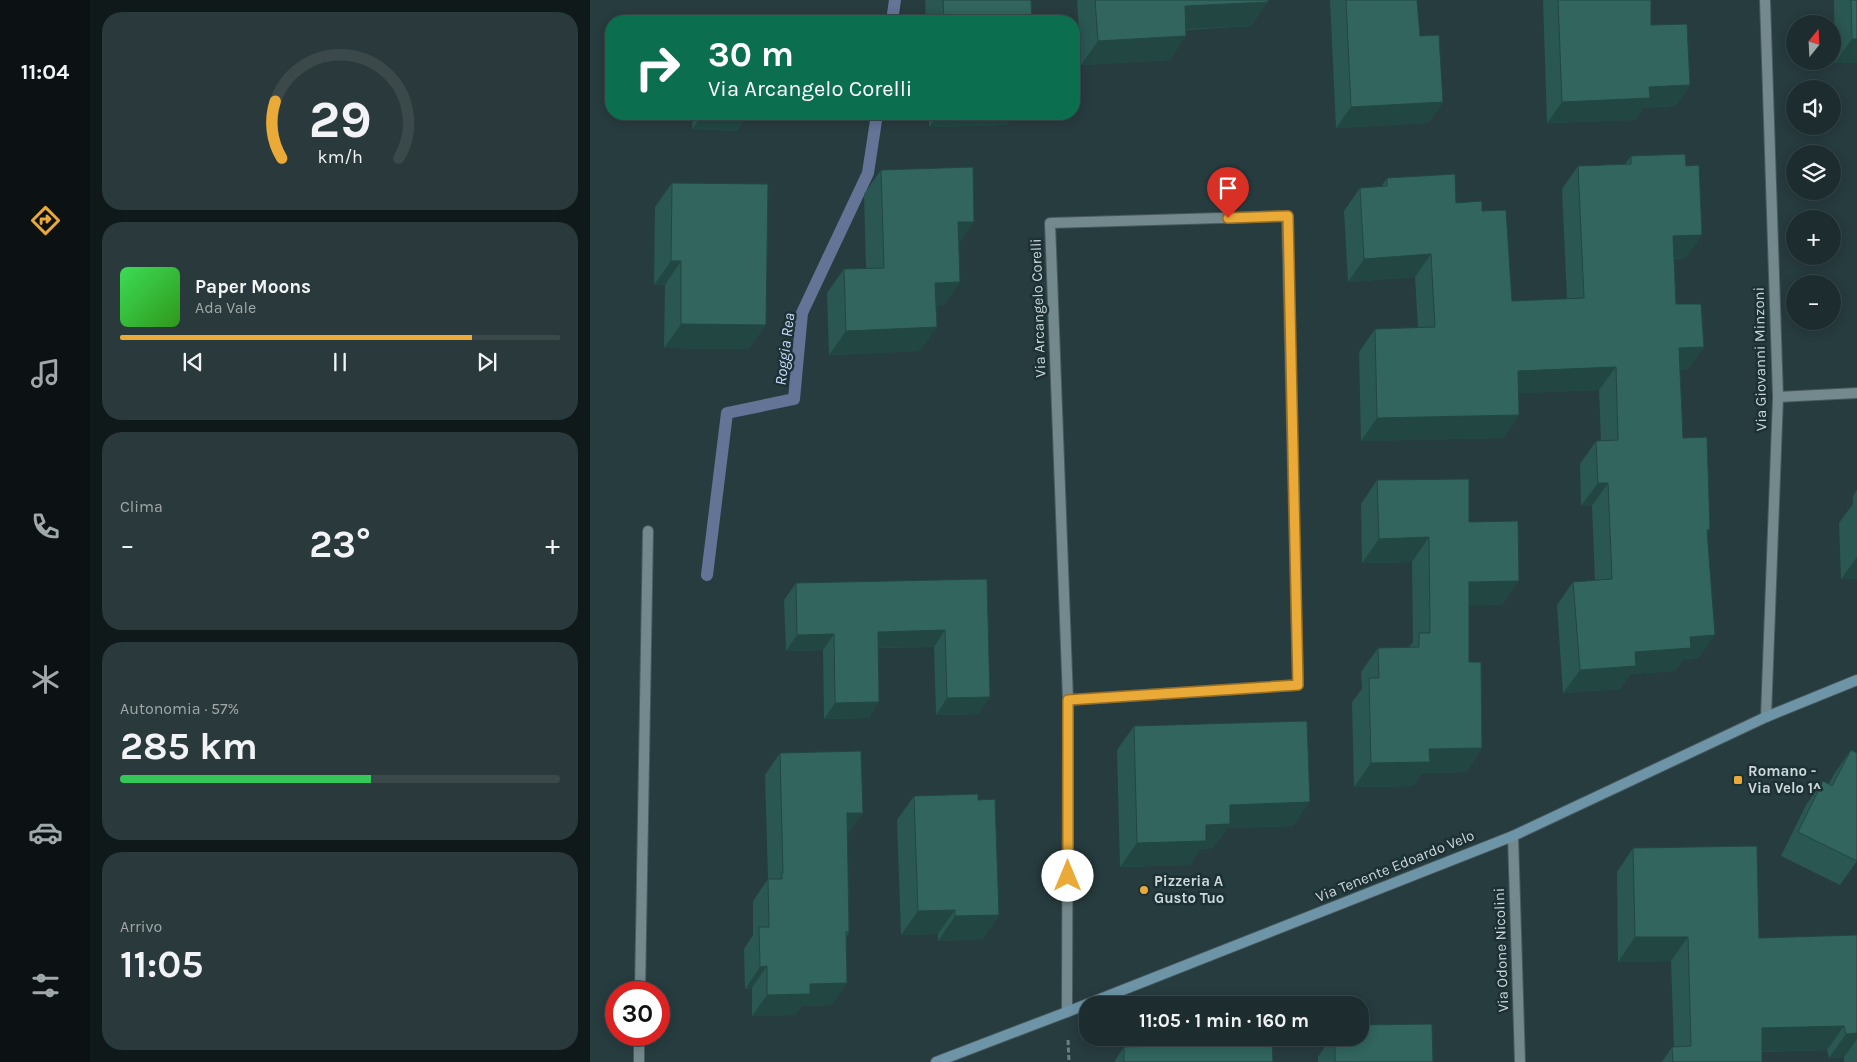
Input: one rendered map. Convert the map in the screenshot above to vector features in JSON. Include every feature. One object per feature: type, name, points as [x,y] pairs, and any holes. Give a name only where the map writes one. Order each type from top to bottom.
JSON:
[{"type":"street","name":"Via Giovanni Minzoni","points":[[1765,0],[1778,397],[1766,717]]},
{"type":"street","name":"Via Arcangelo Corelli","points":[[1067,1012],[1068,700],[1050,223],[1288,216],[1298,685],[1068,700]]},
{"type":"street","points":[[1778,397],[1857,393]]},
{"type":"street","points":[[640,981],[648,531]]},
{"type":"street","name":"Via Tenente Edoardo Velo","points":[[936,1062],[1513,836],[1766,717],[1857,680]]},
{"type":"street","name":"Via Odone Nicolini","points":[[1513,836],[1520,1062]]},
{"type":"street","points":[[639,1046],[639,1062]]},
{"type":"building","points":[[943,0],[1031,0],[1032,15],[944,15]]},
{"type":"building","points":[[1095,0],[1268,0],[1268,2],[1185,6],[1186,36],[1098,41]]},
{"type":"building","points":[[1346,0],[1417,0],[1420,36],[1439,35],[1443,102],[1351,107]]},
{"type":"building","points":[[1558,0],[1651,0],[1651,25],[1687,24],[1690,85],[1649,87],[1650,98],[1562,102]]},
{"type":"building","points":[[1851,0],[1857,0],[1857,39],[1852,39]]},
{"type":"building","points":[[1685,154],[1686,166],[1699,165],[1702,235],[1673,236],[1676,304],[1701,304],[1704,347],[1679,348],[1683,438],[1707,437],[1710,529],[1707,530],[1715,635],[1690,637],[1691,648],[1635,652],[1636,666],[1580,670],[1573,582],[1612,579],[1608,483],[1598,483],[1596,441],[1618,440],[1616,367],[1518,371],[1519,415],[1377,418],[1375,329],[1435,327],[1431,254],[1364,259],[1360,188],[1387,186],[1387,178],[1455,174],[1456,203],[1482,201],[1482,211],[1506,210],[1512,301],[1584,298],[1578,166],[1631,164],[1631,156]]},
{"type":"building","points":[[973,167],[974,222],[958,222],[960,282],[935,283],[937,327],[846,331],[844,269],[884,268],[881,170]]},
{"type":"building","points":[[672,183],[768,184],[766,325],[681,324],[681,261],[671,261]]},
{"type":"building","points":[[1469,479],[1469,522],[1518,521],[1519,581],[1469,582],[1469,662],[1481,662],[1482,748],[1429,749],[1430,762],[1371,763],[1369,678],[1379,678],[1378,648],[1419,647],[1419,633],[1430,633],[1429,537],[1379,539],[1377,480]]},
{"type":"building","points":[[987,579],[990,697],[947,698],[945,630],[878,632],[879,702],[835,703],[834,634],[797,635],[796,583]]},
{"type":"building","points":[[1307,721],[1310,802],[1230,805],[1230,824],[1206,825],[1206,841],[1137,843],[1134,726]]},
{"type":"building","points":[[1851,750],[1857,753],[1857,861],[1798,832],[1823,781],[1832,786]]},
{"type":"building","points":[[861,751],[863,813],[847,813],[849,932],[846,932],[847,983],[810,984],[810,994],[767,995],[767,966],[760,967],[759,927],[769,927],[768,879],[782,879],[783,873],[780,753]]},
{"type":"building","points":[[978,794],[978,800],[995,799],[999,915],[955,916],[955,910],[918,911],[914,796]]},
{"type":"building","points":[[1757,846],[1759,938],[1857,935],[1857,1033],[1846,1034],[1844,1026],[1762,1028],[1762,1062],[1673,1062],[1672,1047],[1691,1046],[1688,937],[1635,937],[1633,848]]},
{"type":"building","points":[[1432,1024],[1433,1062],[1335,1062],[1335,1046],[1369,1046],[1369,1025]]},
{"type":"building","points":[[1272,1046],[1273,1062],[1124,1062],[1124,1047]]},
{"type":"waterway","name":"Roggia Rea","points":[[893,15],[895,0]]},
{"type":"waterway","name":"Roggia Rea","points":[[707,575],[727,413],[794,399],[802,313],[868,173],[876,120]]},
{"type":"place","name":"Romano - Via Velo 1^","points":[[1738,780]]},
{"type":"place","name":"Pizzeria A Gusto Tuo","points":[[1144,890]]},
{"type":"route","points":[[1068,876],[1068,700],[1298,685],[1288,216],[1228,218]]}]
